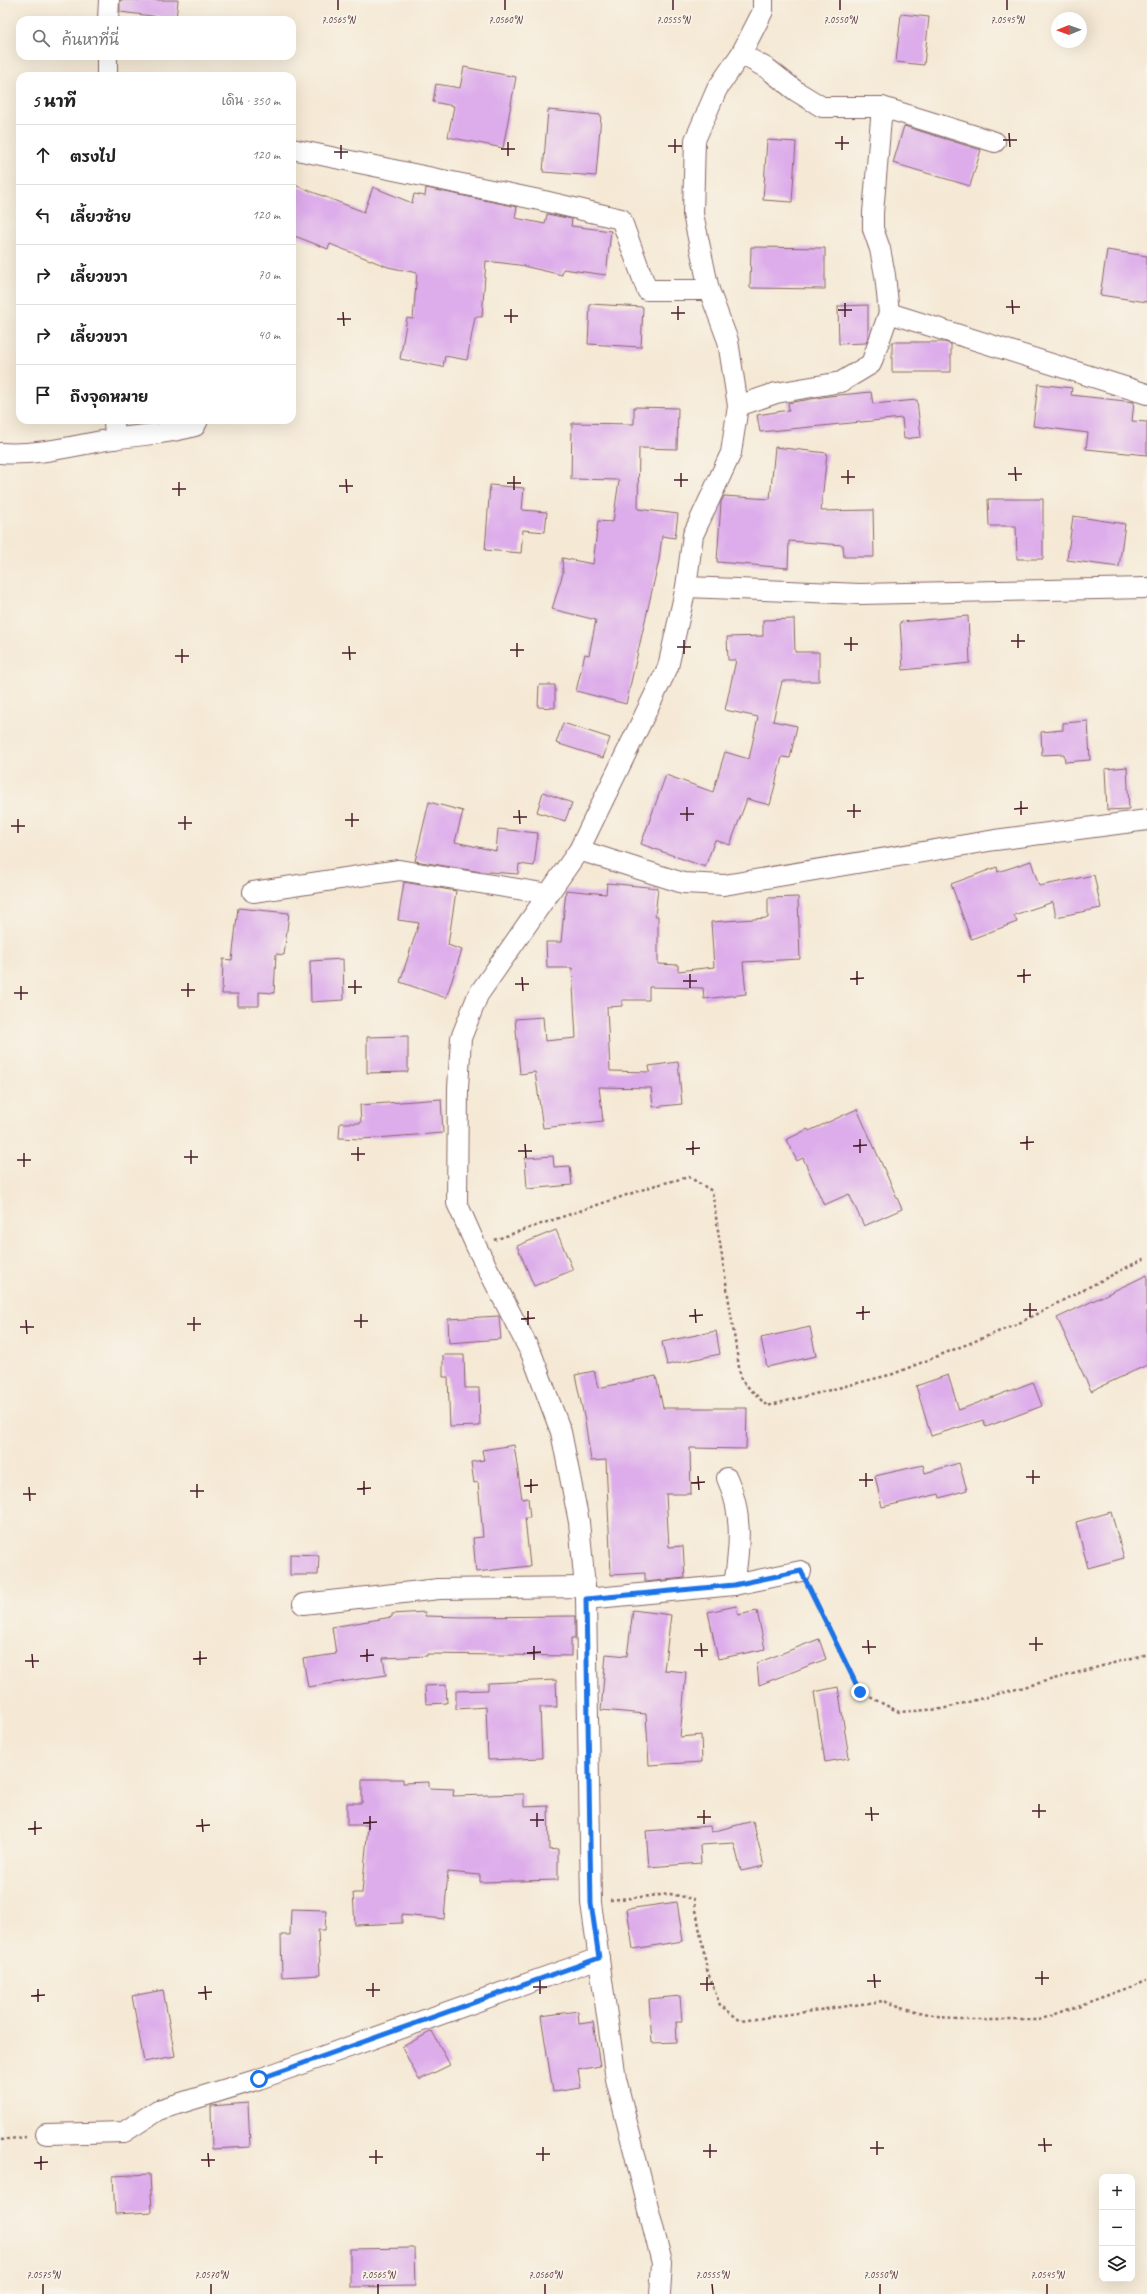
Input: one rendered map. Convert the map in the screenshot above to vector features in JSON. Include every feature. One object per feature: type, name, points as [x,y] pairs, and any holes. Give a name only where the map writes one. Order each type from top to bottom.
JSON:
[{"type":"street","points":[[108,0],[108,16]]},
{"type":"street","points":[[660,2294],[662,2263],[616,2079],[591,1903],[585,1593],[579,1522],[561,1432],[532,1355],[476,1246],[457,1203],[458,1088],[461,1038],[478,995],[579,850],[668,666],[686,587],[693,535],[731,452],[738,406],[728,341],[709,290],[693,214],[695,140],[717,89],[741,54],[763,11],[763,0]]},
{"type":"street","points":[[741,54],[768,70],[796,91],[822,107],[882,107],[995,142]]},
{"type":"street","points":[[107,60],[107,72]]},
{"type":"street","points":[[738,406],[776,393],[841,382],[871,364],[889,313],[885,275],[880,249],[873,229],[882,107]]},
{"type":"street","points":[[296,150],[544,201],[621,219],[647,290],[709,290]]},
{"type":"street","points":[[889,313],[1147,394]]},
{"type":"street","points":[[0,453],[20,455],[114,429],[171,434],[195,426],[196,424]]},
{"type":"street","points":[[686,587],[860,594],[1147,588]]},
{"type":"street","points":[[579,850],[683,883],[724,885],[995,840],[1147,820]]},
{"type":"street","points":[[252,892],[399,870],[549,894]]},
{"type":"street","points":[[727,1478],[736,1497],[739,1521],[739,1556],[734,1585]]},
{"type":"street","points":[[303,1604],[439,1589],[585,1593],[734,1585],[801,1571]]},
{"type":"street","points":[[46,2134],[124,2132],[158,2110],[259,2079],[599,1958]]},
{"type":"path","points":[[476,1246],[656,1184],[689,1177],[712,1191],[741,1380],[767,1406],[893,1374],[1015,1325],[1147,1257]]},
{"type":"path","points":[[801,1571],[860,1692],[899,1712],[942,1709],[1147,1654]]},
{"type":"path","points":[[591,1903],[670,1894],[694,1899],[707,1970],[720,2005],[741,2021],[882,2001],[915,2011],[956,2020],[1039,2020],[1147,1981]]},
{"type":"path","points":[[0,2140],[46,2134]]},
{"type":"building","points":[[120,0],[178,0],[176,16],[152,16],[120,12]]},
{"type":"building","points":[[901,14],[929,17],[924,65],[896,62]]},
{"type":"building","points":[[464,67],[516,77],[503,148],[448,137],[454,106],[433,102],[436,84],[460,88]]},
{"type":"building","points":[[548,110],[601,115],[596,176],[543,172]]},
{"type":"building","points":[[904,126],[981,150],[970,186],[893,163]]},
{"type":"building","points":[[767,140],[796,142],[792,202],[763,200]]},
{"type":"building","points":[[296,186],[364,212],[373,187],[412,203],[414,194],[425,196],[426,188],[517,207],[515,218],[545,224],[547,214],[572,219],[571,226],[611,231],[606,275],[563,269],[562,275],[519,265],[486,261],[482,317],[475,317],[467,360],[445,356],[443,367],[400,359],[407,318],[413,319],[417,273],[388,267],[330,244],[328,249],[296,237]]},
{"type":"building","points":[[751,247],[825,248],[825,289],[750,288]]},
{"type":"building","points":[[1107,250],[1147,256],[1147,302],[1100,295]]},
{"type":"building","points":[[590,304],[643,307],[641,347],[588,344]]},
{"type":"building","points":[[868,305],[868,337],[866,343],[839,344],[838,306]]},
{"type":"building","points":[[892,342],[944,342],[951,344],[951,372],[892,372]]},
{"type":"building","points":[[1038,384],[1072,388],[1071,395],[1134,402],[1132,421],[1147,422],[1147,455],[1086,449],[1088,433],[1033,426]]},
{"type":"building","points":[[871,392],[873,404],[917,400],[921,437],[904,439],[902,418],[760,432],[757,415],[789,410],[788,403],[829,396]]},
{"type":"building","points":[[634,407],[678,408],[677,449],[639,448],[638,509],[678,514],[675,538],[662,536],[659,560],[626,704],[576,691],[585,654],[589,655],[596,620],[552,609],[563,573],[562,558],[593,564],[598,521],[613,522],[619,480],[571,479],[572,423],[634,424]]},
{"type":"building","points":[[775,447],[827,453],[821,511],[873,510],[874,557],[844,557],[843,545],[789,541],[788,568],[717,562],[721,502],[724,496],[770,499]]},
{"type":"building","points":[[490,485],[524,488],[522,510],[547,512],[545,532],[523,530],[521,553],[485,550]]},
{"type":"building","points":[[988,499],[1043,499],[1043,559],[1017,559],[1016,526],[989,526]]},
{"type":"building","points":[[1073,516],[1125,524],[1119,567],[1067,560]]},
{"type":"building","points":[[968,616],[970,663],[903,670],[900,622]]},
{"type":"building","points":[[794,619],[795,652],[819,652],[819,681],[782,681],[773,721],[797,726],[790,758],[782,757],[770,805],[747,799],[730,845],[715,840],[705,867],[641,844],[666,775],[713,792],[725,752],[749,759],[758,717],[725,710],[736,660],[728,660],[727,637],[763,636],[763,620]]},
{"type":"building","points":[[539,685],[555,685],[555,708],[538,707]]},
{"type":"building","points":[[1088,721],[1090,760],[1065,762],[1064,754],[1042,755],[1041,732],[1063,730],[1063,723]]},
{"type":"building","points":[[563,723],[610,738],[603,758],[556,743]]},
{"type":"building","points":[[1127,767],[1129,809],[1107,810],[1105,769]]},
{"type":"building","points":[[543,792],[572,803],[565,821],[537,812]]},
{"type":"building","points":[[429,802],[463,811],[455,842],[496,851],[498,829],[538,833],[534,866],[519,864],[518,874],[475,871],[415,861]]},
{"type":"building","points":[[1031,861],[1039,886],[1094,875],[1101,908],[1056,917],[1053,902],[1014,915],[1017,922],[971,939],[951,884],[997,867],[998,872]]},
{"type":"building","points":[[404,882],[456,891],[448,945],[462,950],[446,998],[400,982],[419,923],[398,920]]},
{"type":"building","points":[[607,883],[658,888],[655,916],[658,916],[658,964],[678,965],[678,971],[714,967],[711,922],[768,918],[768,898],[798,897],[800,959],[743,962],[746,994],[704,999],[703,988],[649,987],[649,1000],[622,1000],[622,1006],[607,1007],[610,1071],[650,1072],[649,1066],[678,1062],[682,1104],[653,1107],[651,1088],[599,1087],[603,1121],[543,1128],[535,1072],[520,1074],[515,1019],[543,1017],[545,1041],[576,1038],[572,968],[547,968],[546,942],[561,942],[566,890],[606,894]]},
{"type":"building","points":[[238,908],[289,913],[284,955],[276,954],[274,993],[259,992],[259,1006],[238,1006],[238,994],[222,994],[223,959],[232,960]]},
{"type":"building","points":[[343,959],[344,1000],[311,1002],[310,961]]},
{"type":"building","points":[[408,1036],[408,1072],[367,1073],[367,1037]]},
{"type":"building","points":[[441,1099],[443,1133],[362,1139],[339,1138],[340,1123],[361,1123],[360,1105]]},
{"type":"building","points":[[857,1109],[902,1209],[864,1226],[849,1194],[824,1205],[803,1158],[797,1161],[786,1140],[808,1129],[809,1131]]},
{"type":"building","points":[[553,1156],[554,1167],[570,1166],[572,1185],[527,1189],[525,1158]]},
{"type":"building","points":[[556,1230],[573,1270],[534,1286],[517,1246]]},
{"type":"building","points":[[1147,1275],[1147,1365],[1091,1391],[1057,1318]]},
{"type":"building","points":[[499,1316],[501,1339],[449,1343],[448,1319]]},
{"type":"building","points":[[810,1327],[816,1356],[767,1367],[761,1338]]},
{"type":"building","points":[[716,1331],[720,1354],[667,1365],[662,1342]]},
{"type":"building","points":[[443,1355],[464,1355],[465,1388],[479,1388],[480,1426],[450,1427],[448,1377],[443,1377]]},
{"type":"building","points":[[594,1371],[598,1388],[656,1376],[663,1408],[747,1408],[746,1449],[690,1448],[691,1494],[666,1494],[669,1547],[683,1546],[685,1578],[645,1582],[645,1573],[611,1575],[606,1460],[591,1461],[585,1421],[575,1375]]},
{"type":"building","points":[[948,1375],[959,1410],[1033,1382],[1042,1406],[986,1427],[983,1420],[931,1436],[916,1386]]},
{"type":"building","points":[[514,1445],[522,1499],[528,1498],[530,1518],[525,1518],[530,1566],[476,1572],[473,1538],[483,1537],[478,1482],[474,1483],[471,1462],[484,1460],[482,1450]]},
{"type":"building","points":[[959,1463],[967,1490],[940,1498],[939,1494],[882,1507],[875,1476],[923,1465],[925,1473]]},
{"type":"building","points":[[1111,1512],[1124,1558],[1088,1568],[1076,1522]]},
{"type":"building","points":[[290,1554],[319,1555],[318,1575],[290,1575]]},
{"type":"building","points":[[736,1606],[738,1615],[757,1611],[765,1649],[718,1659],[708,1612]]},
{"type":"building","points":[[633,1610],[671,1615],[664,1670],[686,1672],[680,1737],[701,1735],[702,1762],[649,1765],[646,1714],[601,1710],[606,1654],[627,1656]]},
{"type":"building","points":[[425,1612],[425,1616],[575,1616],[575,1638],[571,1638],[571,1656],[427,1654],[427,1656],[383,1658],[386,1675],[308,1687],[303,1659],[336,1654],[332,1627],[392,1617],[392,1614]]},
{"type":"building","points":[[819,1639],[826,1659],[759,1685],[757,1663]]},
{"type":"building","points":[[556,1680],[557,1707],[540,1707],[542,1758],[488,1760],[486,1707],[456,1709],[456,1691],[488,1690],[488,1683]]},
{"type":"building","points":[[446,1685],[447,1703],[426,1704],[425,1686]]},
{"type":"building","points":[[838,1687],[849,1758],[825,1762],[814,1692]]},
{"type":"building","points":[[362,1779],[403,1779],[403,1783],[429,1782],[429,1788],[454,1789],[453,1796],[524,1794],[524,1807],[548,1806],[549,1850],[558,1849],[558,1880],[480,1882],[480,1875],[448,1872],[444,1919],[402,1915],[402,1923],[355,1925],[353,1893],[362,1893],[368,1825],[347,1825],[347,1803],[362,1803]]},
{"type":"building","points":[[753,1821],[764,1866],[741,1871],[734,1843],[700,1845],[701,1863],[649,1867],[646,1831],[710,1826],[711,1832]]},
{"type":"building","points":[[677,1902],[683,1941],[633,1949],[627,1909]]},
{"type":"building","points":[[291,1909],[326,1910],[325,1930],[318,1930],[320,1975],[282,1977],[281,1935],[290,1935]]},
{"type":"building","points":[[163,1990],[175,2056],[144,2062],[132,1996]]},
{"type":"building","points":[[680,1996],[682,2022],[676,2022],[677,2042],[652,2043],[649,1999]]},
{"type":"building","points":[[578,2011],[579,2024],[593,2022],[600,2066],[578,2070],[581,2088],[553,2092],[541,2016]]},
{"type":"building","points":[[432,2031],[450,2065],[419,2080],[402,2047]]},
{"type":"building","points":[[248,2103],[250,2147],[212,2149],[211,2106]]},
{"type":"building","points":[[150,2174],[152,2212],[115,2214],[113,2176]]},
{"type":"building","points":[[414,2248],[415,2286],[350,2287],[350,2249]]},
{"type":"route","points":[[259,2079],[599,1958],[591,1903],[586,1599],[734,1585],[801,1571],[860,1692]]}]
